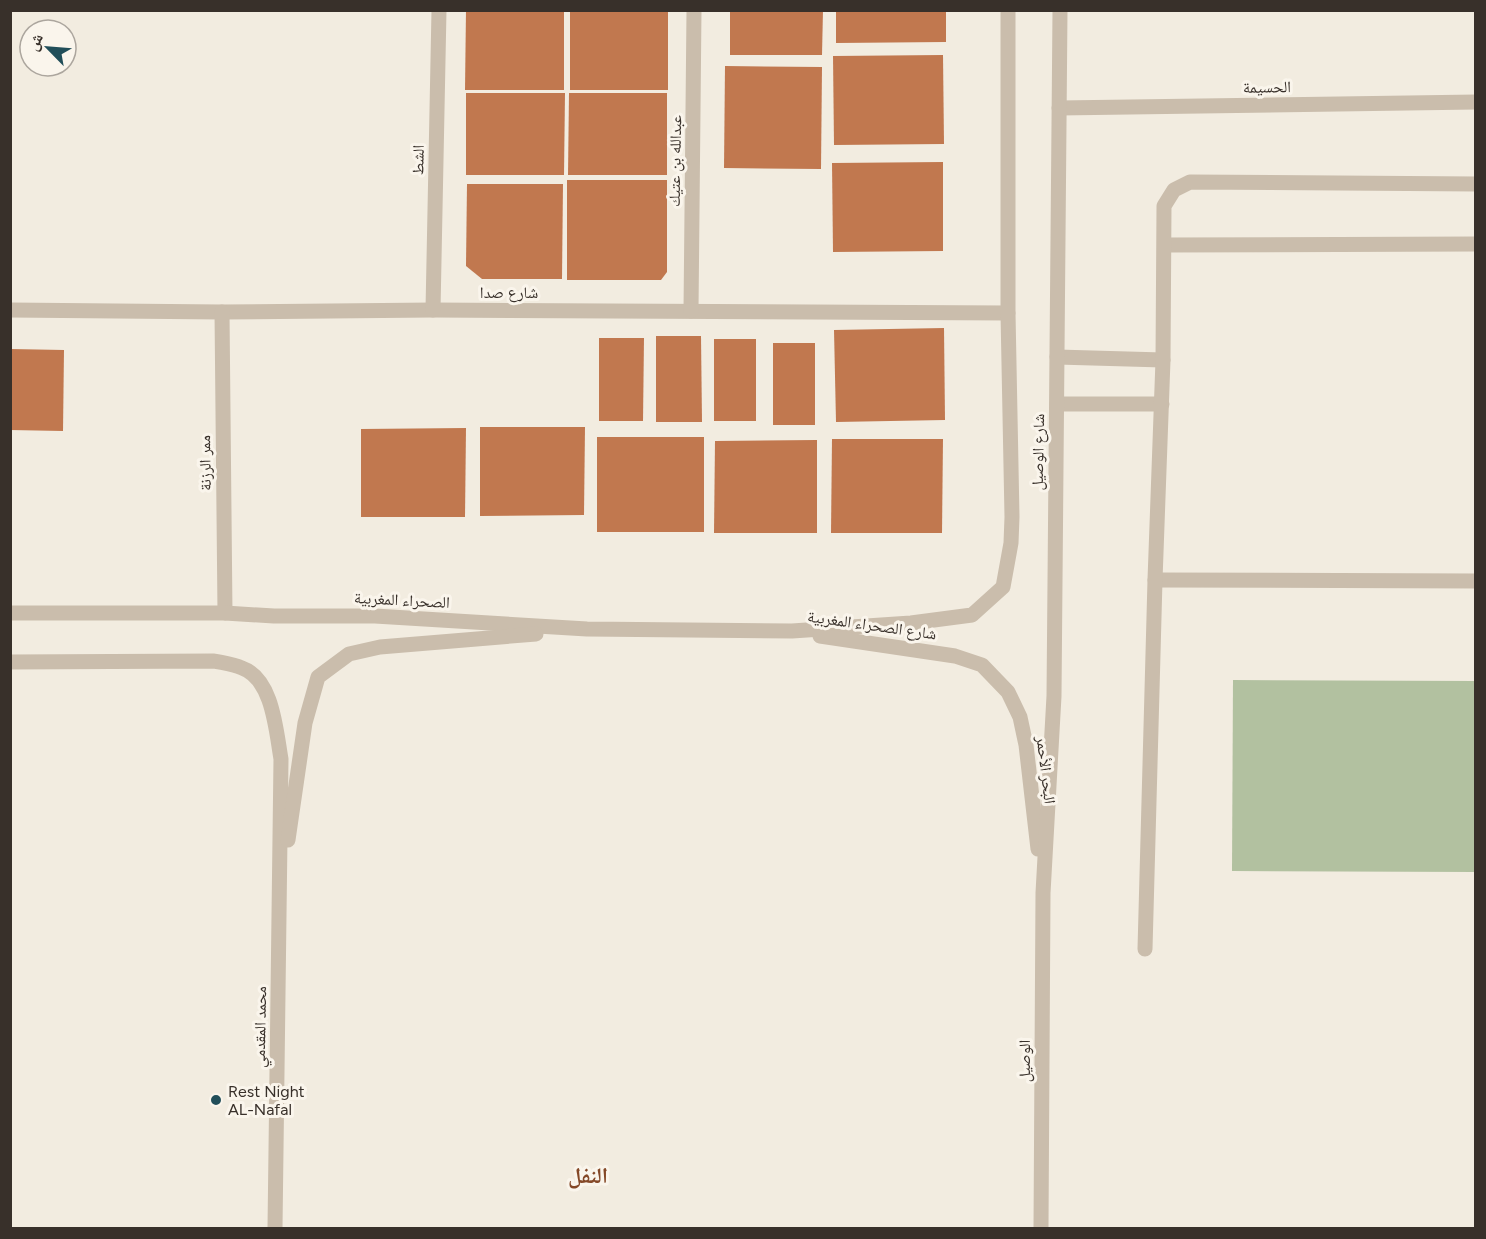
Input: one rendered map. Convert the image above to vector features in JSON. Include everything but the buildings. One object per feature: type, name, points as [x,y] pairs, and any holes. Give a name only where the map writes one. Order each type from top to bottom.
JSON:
[{"type":"street","name":"الشط","points":[[433,310],[439,10]]},
{"type":"street","name":"عبدالله بن عتيك","points":[[691,311],[694,10]]},
{"type":"street","name":"شارع الوصيل","points":[[972,615],[1003,587],[1011,543],[1008,10]]},
{"type":"street","name":"شارع الوصيل","points":[[1043,894],[1054,696],[1060,10]]},
{"type":"street","name":"الحسيمة","points":[[1059,108],[1476,102]]},
{"type":"street","points":[[1145,949],[1162,404],[1164,206],[1174,190],[1190,182],[1476,184]]},
{"type":"street","points":[[1165,245],[1476,244]]},
{"type":"street","name":"شارع صدا","points":[[10,310],[1008,313]]},
{"type":"street","name":"ممر الرزنة","points":[[222,312],[225,613]]},
{"type":"street","points":[[1057,357],[1163,360]]},
{"type":"street","points":[[1057,404],[1162,404]]},
{"type":"street","points":[[1155,580],[1476,581]]},
{"type":"street","name":"الصحراء المغربية","points":[[10,613],[375,616],[587,629],[792,631]]},
{"type":"street","name":"شارع الصحراء المغربية","points":[[792,631],[911,623],[972,615]]},
{"type":"street","name":"محمد المقدمي","points":[[279,898],[305,723],[318,677],[349,654],[380,647],[587,629]]},
{"type":"street","name":"شارع الصحراء المغربية","points":[[792,631],[955,656],[982,665]]},
{"type":"street","name":"محمد المقدمي","points":[[10,662],[214,661],[243,668],[259,681],[270,700],[281,759],[274,1228]]},
{"type":"street","name":"البحر الأحمر","points":[[982,665],[1008,692],[1020,717],[1026,745],[1043,894]]},
{"type":"street","name":"الوصيل","points":[[1041,1228],[1043,894]]},
{"type":"green space","points":[[1233,680],[1475,681],[1475,872],[1232,871]]},
{"type":"place","name":"Rest Night AL-Nafal","points":[[216,1100]]},
{"type":"district","name":"النفل","points":[[588,1175]]}]
